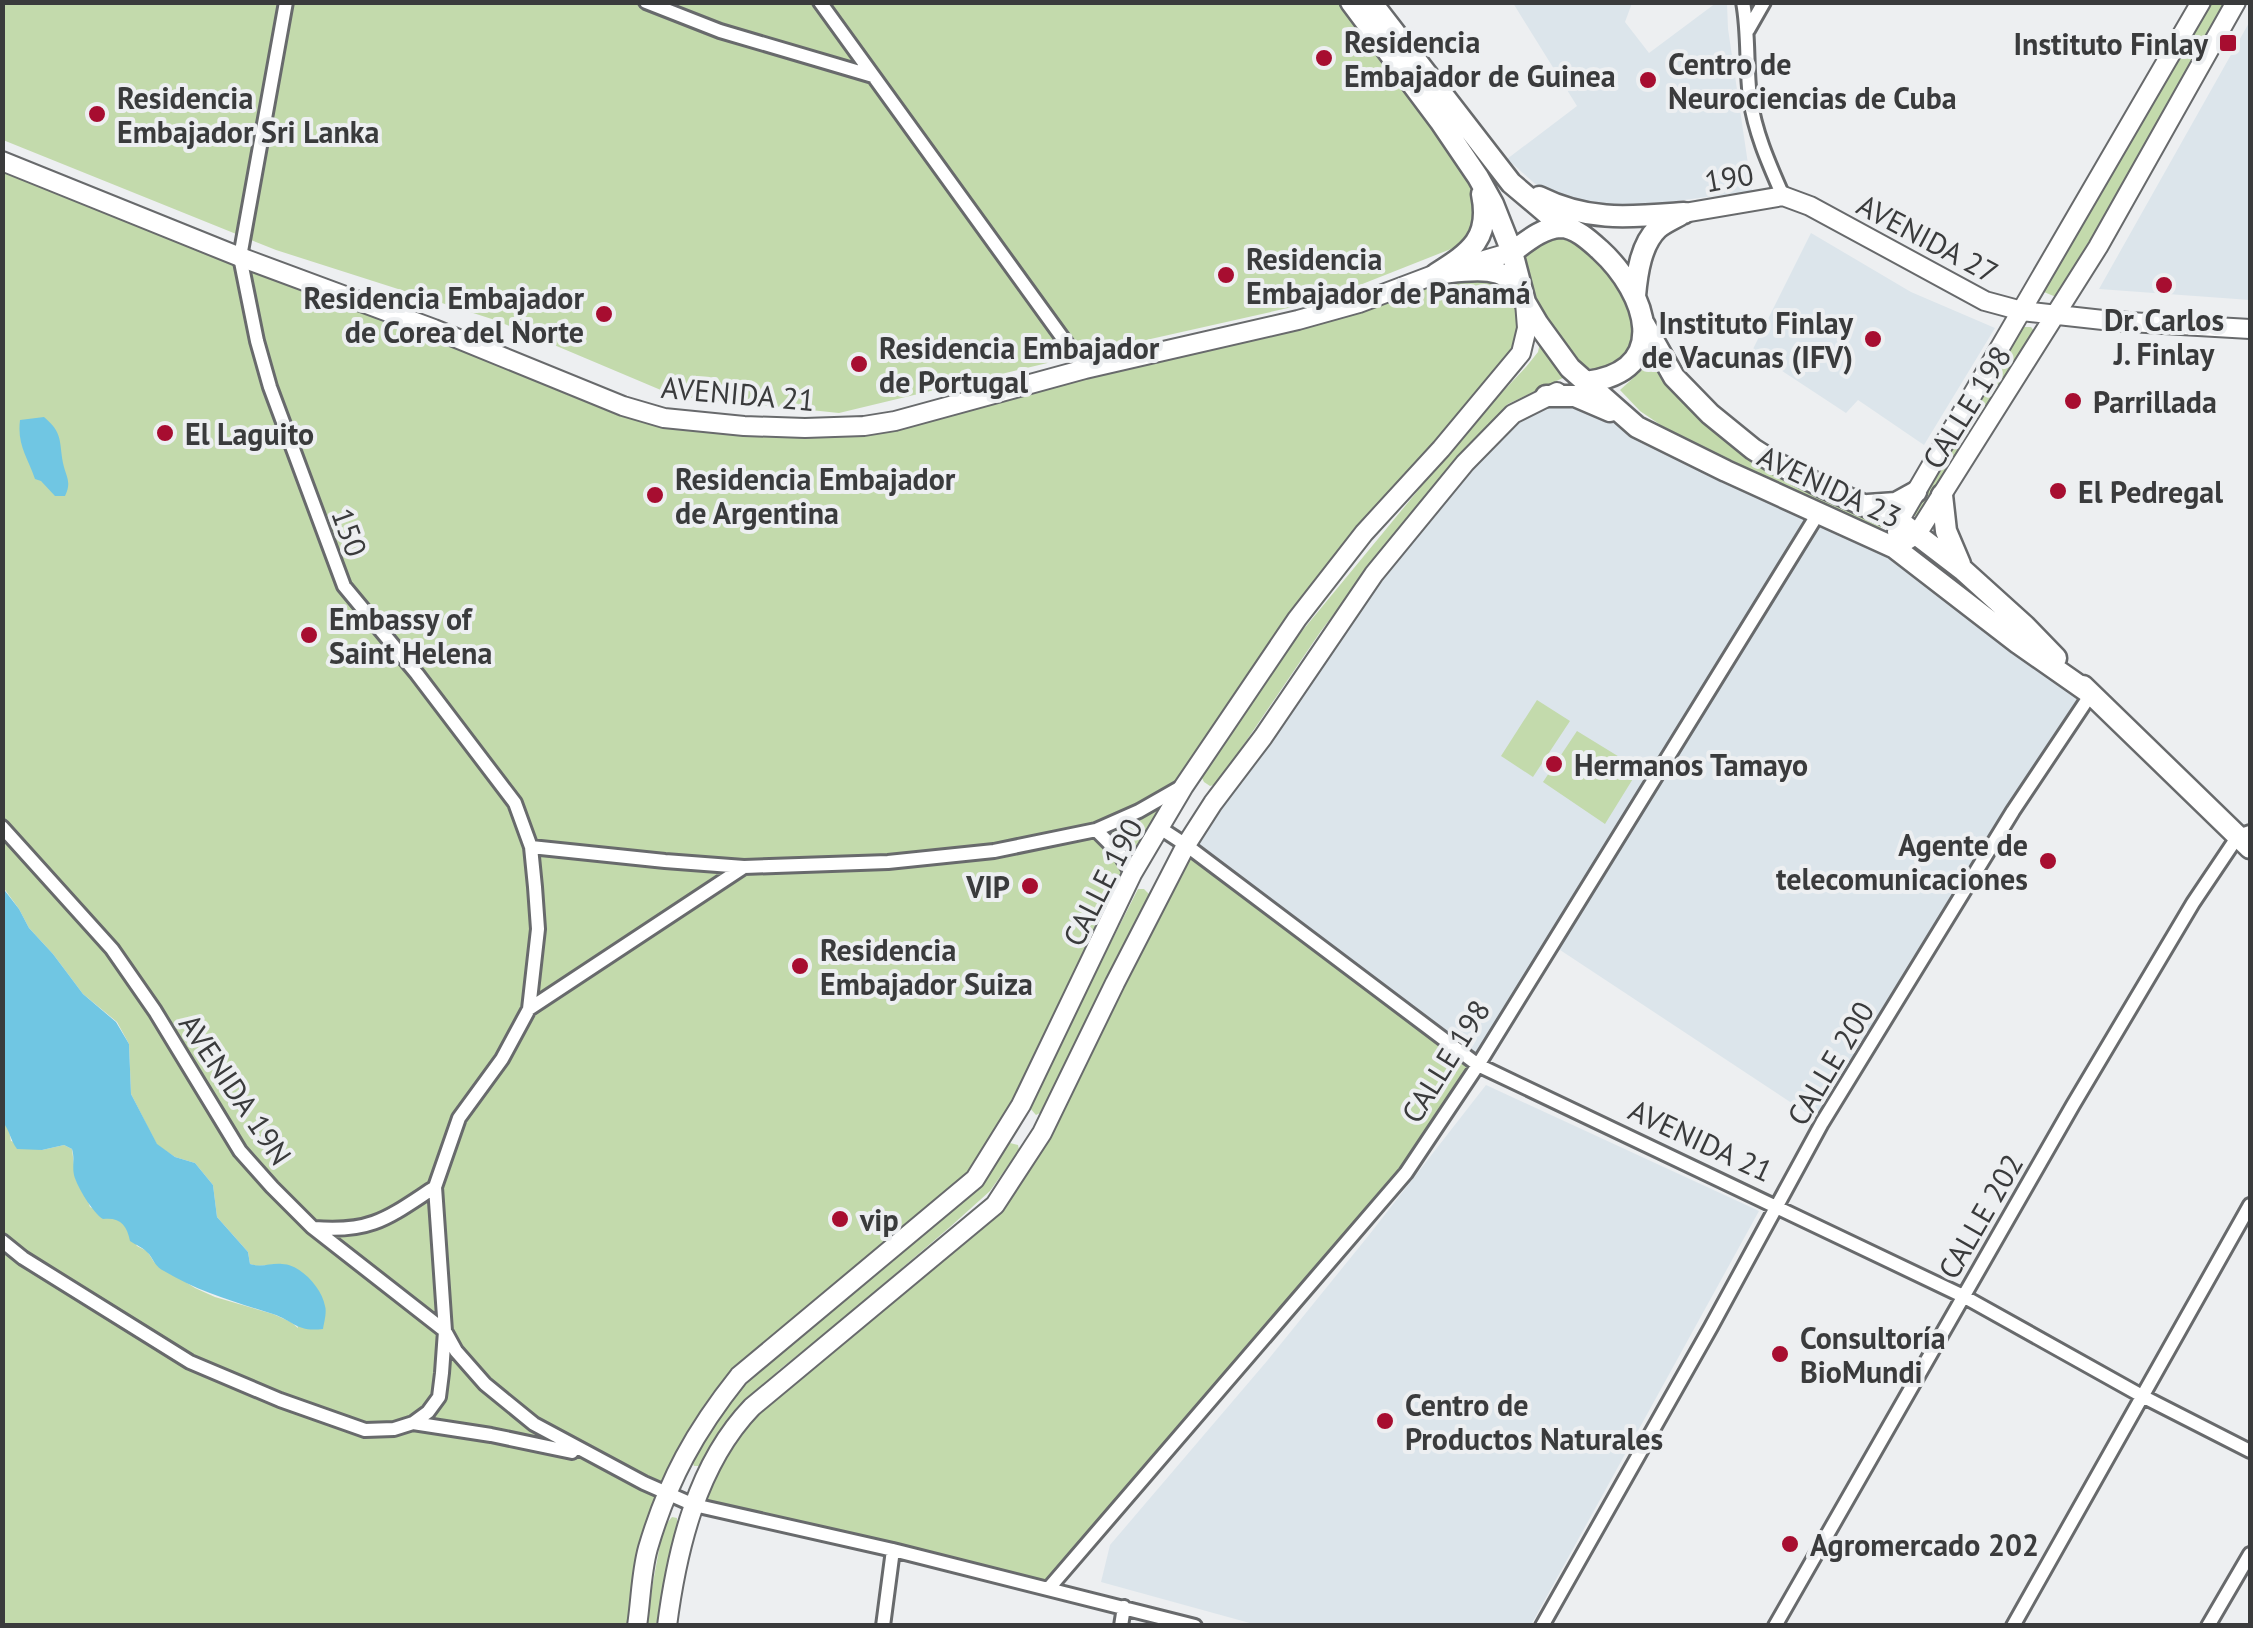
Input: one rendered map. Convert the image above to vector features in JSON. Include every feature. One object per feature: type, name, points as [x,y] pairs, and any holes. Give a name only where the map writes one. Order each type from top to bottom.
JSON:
[{"type":"main road","points":[[1351,2],[1478,177],[1512,252],[1523,296]]},
{"type":"main road","points":[[1371,2],[1510,183],[1612,261],[1636,296]]},
{"type":"main road","name":"CALLE 198","points":[[1894,548],[1899,521],[2201,2]]},
{"type":"main road","name":"CALLE 198","points":[[1894,548],[1917,534],[2057,315],[2236,2]]},
{"type":"main road","name":"AVENIDA 21","points":[[8,165],[624,406],[664,418],[805,428],[864,426],[932,412],[1085,368],[1298,320],[1512,252]]},
{"type":"main road","points":[[1436,274],[1468,253],[1482,232],[1485,208],[1478,177]]},
{"type":"main road","points":[[1510,183],[1579,213],[1613,218],[1684,213]]},
{"type":"main road","name":"AVENIDA 27","points":[[1783,196],[1810,206],[1985,301],[2022,312],[2250,328]]},
{"type":"main road","name":"190","points":[[1684,213],[1783,196]]},
{"type":"main road","points":[[1512,252],[1535,235],[1684,213]]},
{"type":"main road","points":[[1436,274],[1500,272],[1514,280],[1538,324],[1570,368],[1586,382],[1604,380],[1634,363],[1640,352],[1644,324],[1636,296],[1636,275],[1643,252],[1658,228],[1684,213]]},
{"type":"main road","name":"CALLE 190","points":[[637,1626],[647,1551],[667,1493],[702,1425],[739,1376],[975,1179],[1013,1118],[1132,874],[1184,786],[1298,619],[1353,547],[1521,353],[1527,328],[1523,296]]},
{"type":"main road","name":"AVENIDA 23","points":[[1644,324],[1674,377],[1710,414],[1772,461],[1899,521],[1917,534],[2025,626],[2090,694],[2246,839]]},
{"type":"main road","name":"CALLE 190","points":[[666,1626],[672,1582],[694,1505],[733,1427],[995,1205],[1042,1132],[1186,844],[1374,574],[1464,462],[1513,414],[1546,396],[1586,382]]},
{"type":"main road","name":"AVENIDA 23","points":[[1586,382],[1637,427],[1894,548],[2090,694]]},
{"type":"main road","points":[[1546,396],[1574,396],[1637,427]]},
{"type":"main road","points":[[1861,504],[1896,503],[1916,492]]},
{"type":"main road","points":[[1942,495],[1946,531],[1962,570]]},
{"type":"main road","points":[[1184,786],[1212,803]]},
{"type":"main road","points":[[1132,874],[1162,892]]},
{"type":"main road","points":[[1013,1118],[1042,1132]]},
{"type":"street","name":"150","points":[[286,2],[240,257],[270,387],[344,586],[418,674],[514,802],[531,847],[538,929],[529,1009],[502,1059],[459,1118],[435,1186],[445,1331],[439,1396],[428,1412],[413,1423]]},
{"type":"street","points":[[646,2],[720,31],[873,76]]},
{"type":"street","points":[[820,2],[1085,368]]},
{"type":"street","points":[[1743,2],[1748,30],[1749,95],[1757,134],[1783,196]]},
{"type":"street","points":[[1748,30],[1764,2]]},
{"type":"street","name":"CALLE 198","points":[[1048,1588],[1406,1173],[1478,1065],[1819,512]]},
{"type":"street","name":"CALLE 200","points":[[1542,1626],[1822,1123],[2013,811],[2090,694]]},
{"type":"street","points":[[531,847],[744,867],[888,862],[994,852],[1096,830],[1139,812],[1184,786]]},
{"type":"street","name":"AVENIDA 19N","points":[[2,828],[112,950],[155,1011],[240,1151],[272,1187],[312,1228],[445,1331],[469,1366],[504,1401],[534,1424],[597,1458]]},
{"type":"street","name":"AVENIDA 21","points":[[1160,828],[1478,1065],[1963,1296],[2250,1451]]},
{"type":"street","points":[[1096,830],[1120,854],[1132,874]]},
{"type":"street","name":"CALLE 202","points":[[1775,1626],[2193,903],[2246,839]]},
{"type":"street","points":[[529,1009],[744,867]]},
{"type":"street","points":[[312,1228],[354,1229],[373,1224],[435,1186]]},
{"type":"street","points":[[2013,1626],[2250,1205]]},
{"type":"street","points":[[2,1241],[190,1362],[365,1430],[394,1429],[413,1423],[597,1458],[694,1505],[894,1550],[1194,1626]]},
{"type":"street","points":[[883,1626],[894,1550]]},
{"type":"street","points":[[2208,1626],[2250,1554]]},
{"type":"street","points":[[1121,1626],[1124,1607]]},
{"type":"shaded area","name":"Centro de Neurociencias de Cuba","points":[[1513,3],[1632,3],[1625,22],[1649,53],[1716,3],[1727,3],[1752,191],[1602,208],[1541,189],[1507,159],[1577,106]]},
{"type":"shaded area","points":[[2250,21],[2250,300],[2099,289]]},
{"type":"shaded area","name":"Instituto Finlay de Vacunas (IFV)","points":[[1811,233],[1911,292],[1995,328],[1924,445],[1858,400],[1846,413],[1752,351]]},
{"type":"shaded area","name":"Hermanos Tamayo","points":[[1575,396],[1895,548],[2091,694],[1822,1123],[1551,944],[1478,1065],[1186,845],[1374,574],[1513,414]]},
{"type":"shaded area","points":[[1486,1085],[1759,1211],[1531,1625],[1257,1625],[1101,1582],[1110,1545],[1267,1361]]},
{"type":"green space","points":[[2,3],[1339,3],[1451,150],[1474,186],[1477,206],[1473,230],[1461,245],[1297,306],[839,413],[675,396],[495,320],[276,250],[3,140]]},
{"type":"green space","points":[[2210,3],[2227,3],[2062,290],[2056,297],[2044,292],[2044,286]]},
{"type":"green space","name":"El Laguito","points":[[2,161],[664,418],[895,421],[1436,274],[1514,280],[1521,353],[1364,533],[1184,786],[975,1179],[739,1376],[667,1493],[637,1625],[3,1625],[3,1121],[11,1141],[42,1150],[64,1145],[72,1149],[76,1180],[90,1207],[123,1222],[137,1246],[147,1251],[154,1262],[195,1288],[273,1314],[298,1328],[281,1264],[250,1264],[248,1252],[217,1217],[213,1185],[195,1163],[175,1157],[157,1145],[131,1094],[129,1044],[117,1022],[83,994],[29,928],[3,887]]},
{"type":"green space","points":[[1552,236],[1568,238],[1596,255],[1629,301],[1634,334],[1616,364],[1594,369],[1578,363],[1564,348],[1534,299],[1525,273],[1527,253]]},
{"type":"green space","points":[[2023,327],[2031,327],[2037,335],[1920,517],[1916,517],[1911,509]]},
{"type":"green space","points":[[1541,338],[1567,376],[1508,404],[1457,459],[1321,631],[1217,784],[1210,786],[1204,782],[1203,769],[1293,642],[1476,420],[1526,367],[1538,352]]},
{"type":"green space","points":[[1653,360],[1700,417],[1882,521],[1882,527],[1867,527],[1662,426],[1640,411],[1620,390]]},
{"type":"green space","points":[[1537,700],[1570,721],[1533,777],[1501,756]]},
{"type":"green space","points":[[1577,731],[1639,769],[1605,824],[1543,782]]},
{"type":"green space","points":[[1186,845],[1478,1065],[1406,1173],[1049,1588],[694,1505],[733,1427],[995,1205]]},
{"type":"green space","points":[[1138,889],[1149,894],[1149,900],[1036,1115],[1029,1107],[1031,1100]]},
{"type":"green space","points":[[1010,1143],[1018,1145],[1019,1150],[990,1191],[779,1370],[719,1433],[702,1466],[694,1466],[691,1459],[729,1401],[770,1361],[976,1188]]},
{"type":"green space","points":[[672,1517],[677,1518],[677,1523],[656,1625],[645,1626],[663,1528]]},
{"type":"water","points":[[44,417],[59,438],[68,483],[65,496],[55,496],[35,479],[21,444],[20,420]]},
{"type":"water","points":[[2,887],[29,928],[83,994],[116,1022],[129,1044],[131,1094],[157,1144],[175,1157],[195,1163],[213,1185],[217,1217],[248,1252],[250,1264],[289,1265],[309,1278],[325,1306],[323,1329],[301,1328],[273,1314],[204,1291],[161,1269],[147,1252],[130,1241],[122,1223],[103,1219],[90,1206],[74,1175],[72,1149],[64,1145],[42,1150],[17,1149],[2,1121]]},
{"type":"place","name":"Instituto Finlay","points":[[2228,43]]},
{"type":"place","name":"Residencia Embajador de Guinea","points":[[1324,58]]},
{"type":"place","name":"Centro de Neurociencias de Cuba","points":[[1648,80]]},
{"type":"place","name":"Residencia Embajador Sri Lanka","points":[[97,114]]},
{"type":"place","name":"Residencia Embajador de Panamá","points":[[1226,275]]},
{"type":"place","name":"Dr. Carlos J. Finlay","points":[[2164,285]]},
{"type":"place","name":"Residencia Embajador de Corea del Norte","points":[[604,314]]},
{"type":"place","name":"Instituto Finlay de Vacunas (IFV)","points":[[1873,339]]},
{"type":"place","name":"Residencia Embajador de Portugal","points":[[859,364]]},
{"type":"place","name":"Parrillada","points":[[2073,401]]},
{"type":"place","name":"El Laguito","points":[[165,433]]},
{"type":"place","name":"El Pedregal","points":[[2058,491]]},
{"type":"place","name":"Residencia Embajador de Argentina","points":[[655,495]]},
{"type":"place","name":"Embassy of Saint Helena","points":[[309,635]]},
{"type":"place","name":"Hermanos Tamayo","points":[[1554,764]]},
{"type":"place","name":"Agente de telecomunicaciones","points":[[2048,861]]},
{"type":"place","name":"VIP","points":[[1030,886]]},
{"type":"place","name":"Residencia Embajador Suiza","points":[[800,966]]},
{"type":"place","name":"vip","points":[[840,1219]]},
{"type":"place","name":"Consultoría BioMundi","points":[[1780,1354]]},
{"type":"place","name":"Centro de Productos Naturales","points":[[1385,1421]]},
{"type":"place","name":"Agromercado 202","points":[[1790,1544]]}]
